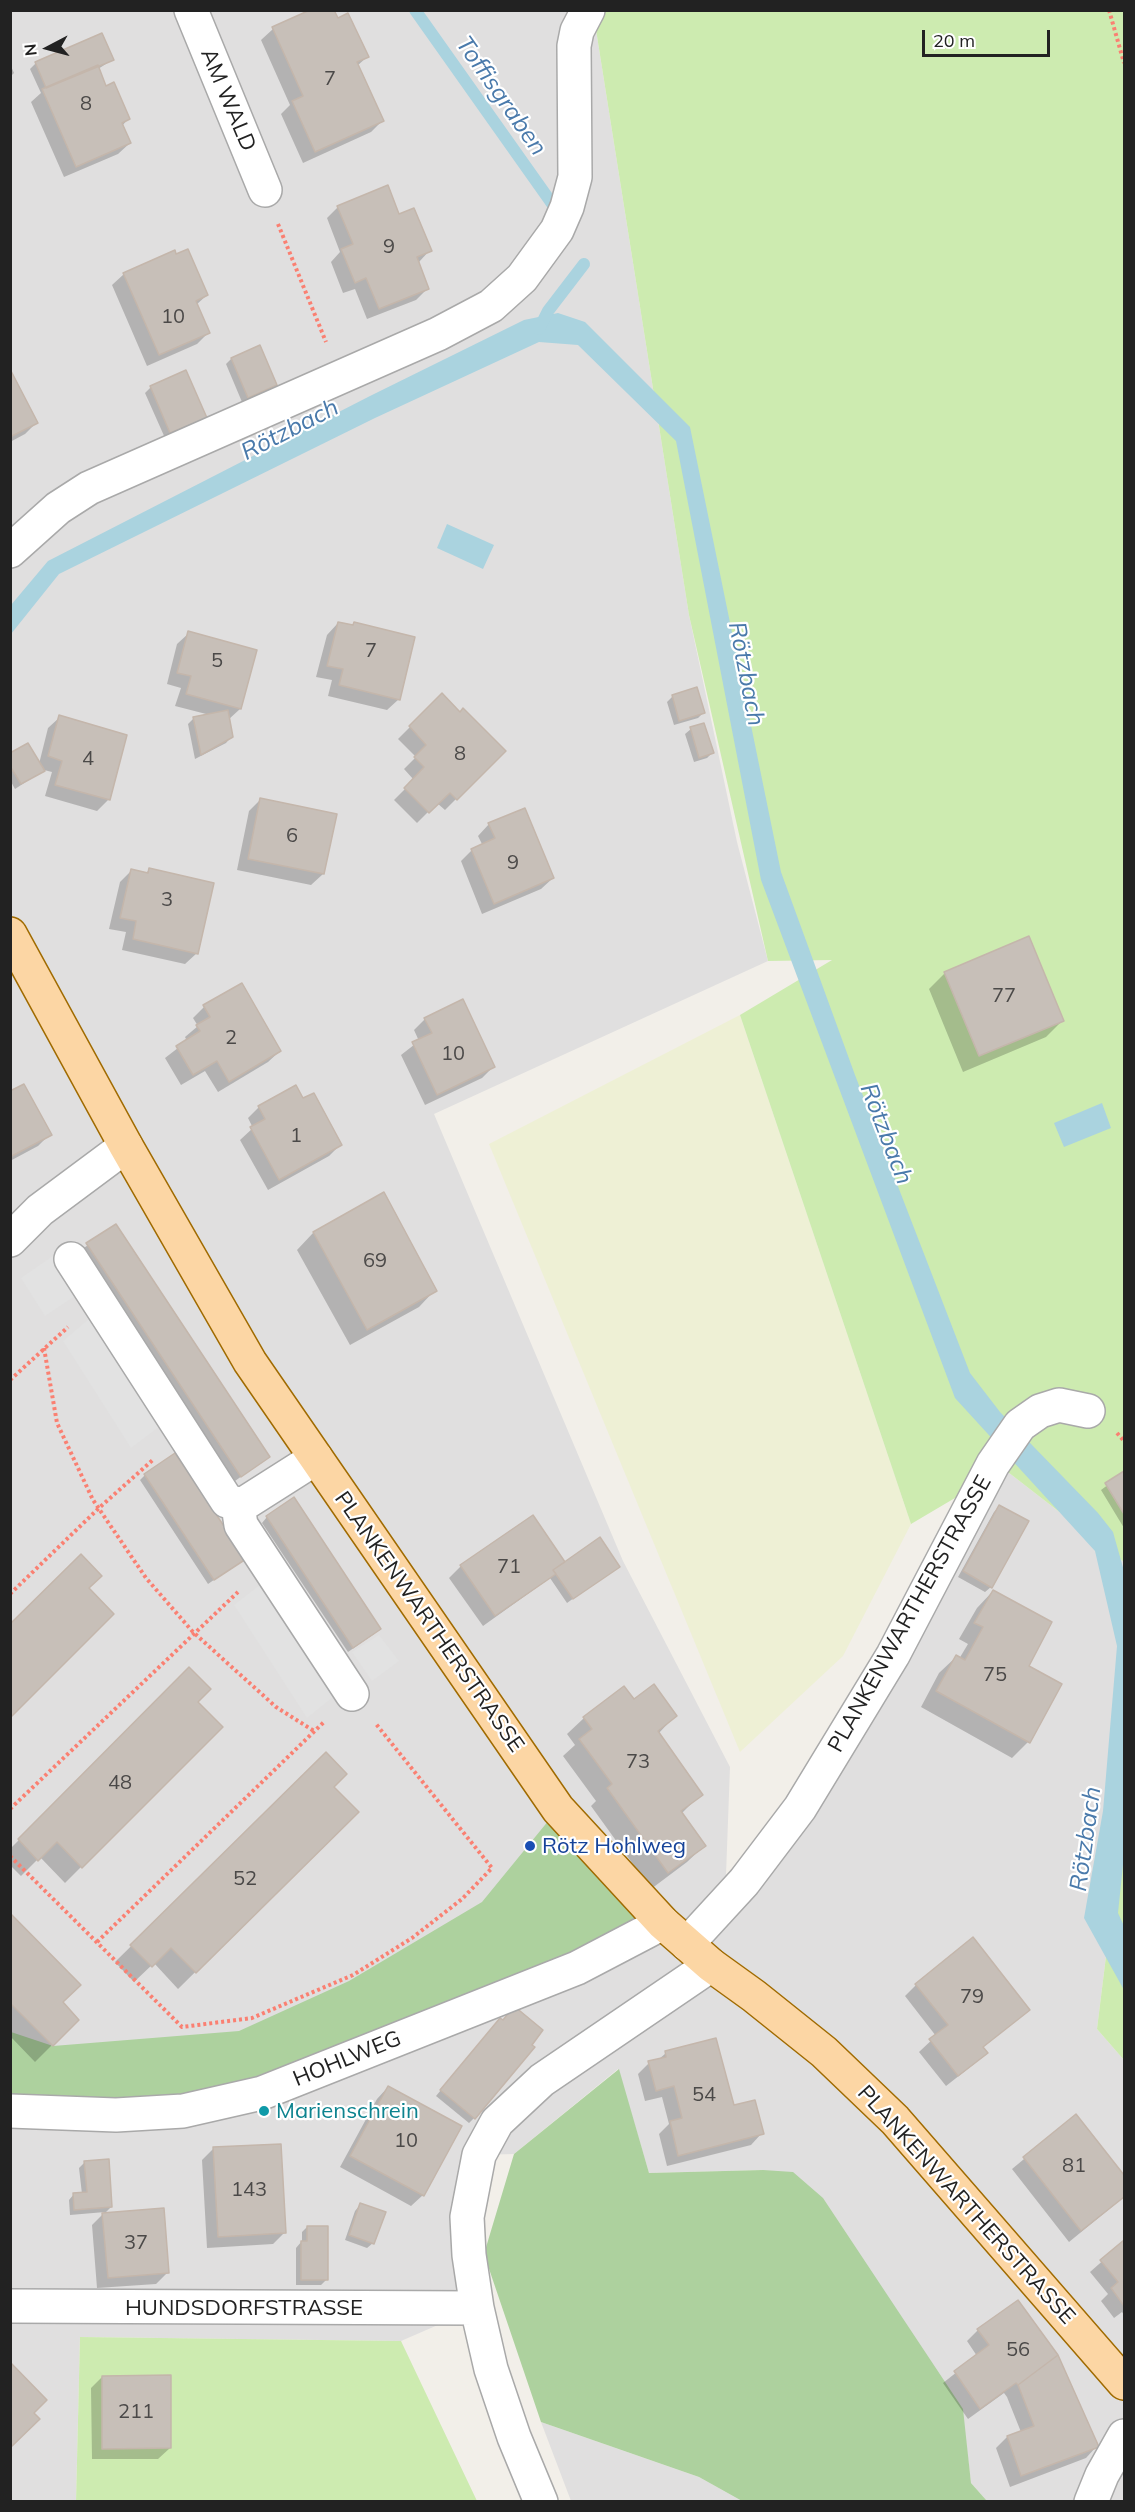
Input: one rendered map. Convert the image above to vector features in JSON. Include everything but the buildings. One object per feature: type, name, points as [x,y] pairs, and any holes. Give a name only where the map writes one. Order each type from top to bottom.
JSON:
[{"type":"main road","name":"PLANKENWARTHERSTRASSE","points":[[10,934],[126,1146],[250,1362],[558,1809],[663,1923],[711,1965],[824,2052],[895,2120],[1125,2383]]},
{"type":"street","name":"AM WALD","points":[[191,10],[266,190]]},
{"type":"street","points":[[10,551],[58,508],[89,488],[438,334],[491,306],[522,278],[557,230],[567,207],[574,177],[574,46],[577,31],[588,10]]},
{"type":"street","points":[[10,1240],[40,1210],[126,1146]]},
{"type":"street","points":[[71,1259],[227,1501],[242,1505]]},
{"type":"street","name":"PLANKENWARTHERSTRASSE","points":[[687,1944],[744,1882],[800,1808],[892,1655],[1001,1450],[1020,1425],[1040,1410],[1059,1405],[1088,1411]]},
{"type":"street","points":[[316,1458],[242,1505],[239,1512],[241,1525],[352,1694]]},
{"type":"street","name":"HOHLWEG","points":[[10,2111],[116,2115],[183,2110],[262,2092],[577,1968],[663,1923]]},
{"type":"street","points":[[541,2502],[514,2437],[491,2369],[477,2308],[469,2255],[467,2217],[479,2155],[497,2122],[542,2080],[711,1965]]},
{"type":"street","name":"HUNDSDORFSTRASSE","points":[[10,2306],[477,2308]]},
{"type":"street","points":[[1091,2502],[1102,2475],[1125,2436]]},
{"type":"path","points":[[1109,10],[1125,63]]},
{"type":"path","points":[[266,190],[340,376]]},
{"type":"path","points":[[10,1380],[99,1301]]},
{"type":"path","points":[[44,1348],[57,1423],[99,1508],[146,1578],[193,1632],[276,1707],[314,1731]]},
{"type":"path","points":[[10,1594],[99,1508],[183,1433]]},
{"type":"path","points":[[10,1809],[193,1632],[252,1579],[271,1569]]},
{"type":"path","points":[[10,1856],[182,2027],[252,2018],[353,1975],[412,1938],[462,1899],[492,1868],[352,1694],[97,1942]]},
{"type":"shaded area","points":[[11,11],[593,11],[689,615],[737,842],[768,961],[434,1114],[623,1561],[730,1767],[726,1875],[791,1800],[1004,1469],[1124,1562],[1124,1811],[1097,2029],[1124,2060],[1124,2501],[987,2501],[971,2483],[962,2409],[763,2170],[649,2173],[618,2069],[514,2154],[479,2155],[477,2308],[401,2341],[80,2337],[76,2501],[11,2502]]},
{"type":"shaded area","points":[[60,1251],[84,1290],[45,1316],[21,1278]]},
{"type":"shaded area","points":[[91,1317],[160,1426],[131,1448],[63,1341]]},
{"type":"shaded area","points":[[265,1581],[338,1693],[307,1718],[234,1605]]},
{"type":"shaded area","points":[[379,1635],[399,1661],[372,1681],[352,1652]]},
{"type":"shaded area","points":[[541,2422],[699,2477],[742,2501],[571,2501]]},
{"type":"green space","points":[[593,11],[1124,11],[1124,1562],[1004,1469],[911,1524],[740,1015],[832,960],[768,961],[689,615]]},
{"type":"green space","points":[[740,1015],[911,1524],[843,1656],[740,1752],[489,1144]]},
{"type":"green space","points":[[558,1809],[663,1923],[262,2093],[11,2111],[11,2032],[53,2046],[239,2031],[349,1981],[482,1902]]},
{"type":"green space","points":[[1124,1811],[1124,2060],[1097,2029]]},
{"type":"green space","points":[[619,2069],[649,2173],[763,2170],[793,2172],[823,2198],[963,2409],[971,2483],[987,2501],[742,2501],[699,2477],[541,2422],[484,2254],[514,2154]]},
{"type":"green space","points":[[80,2337],[401,2341],[477,2501],[76,2502]]},
{"type":"water","points":[[558,313],[585,322],[690,427],[781,872],[855,1075],[970,1373],[1000,1412],[1098,1513],[1113,1532],[1124,1571],[1124,1855],[1118,1913],[1124,1926],[1124,1990],[1084,1918],[1103,1811],[1117,1646],[1095,1551],[955,1398],[761,880],[676,441],[578,345],[539,342],[375,418],[59,574],[11,634],[11,605],[48,561],[524,320]]},
{"type":"water","points":[[447,524],[494,545],[483,569],[437,548]]},
{"type":"water","points":[[1102,1103],[1111,1128],[1064,1147],[1054,1123]]},
{"type":"waterway","name":"Toffisgraben","points":[[415,10],[553,205]]},
{"type":"waterway","name":"Toffisgraben","points":[[539,329],[548,311],[584,264]]},
{"type":"place","name":"Rötz Hohlweg","points":[[530,1846]]},
{"type":"place","name":"Marienschrein","points":[[264,2111]]},
{"type":"water label","name":"Rötzbach","points":[[290,430]]},
{"type":"water label","name":"Rötzbach","points":[[746,674]]},
{"type":"water label","name":"Rötzbach","points":[[886,1134]]},
{"type":"water label","name":"Rötzbach","points":[[1086,1839]]}]
